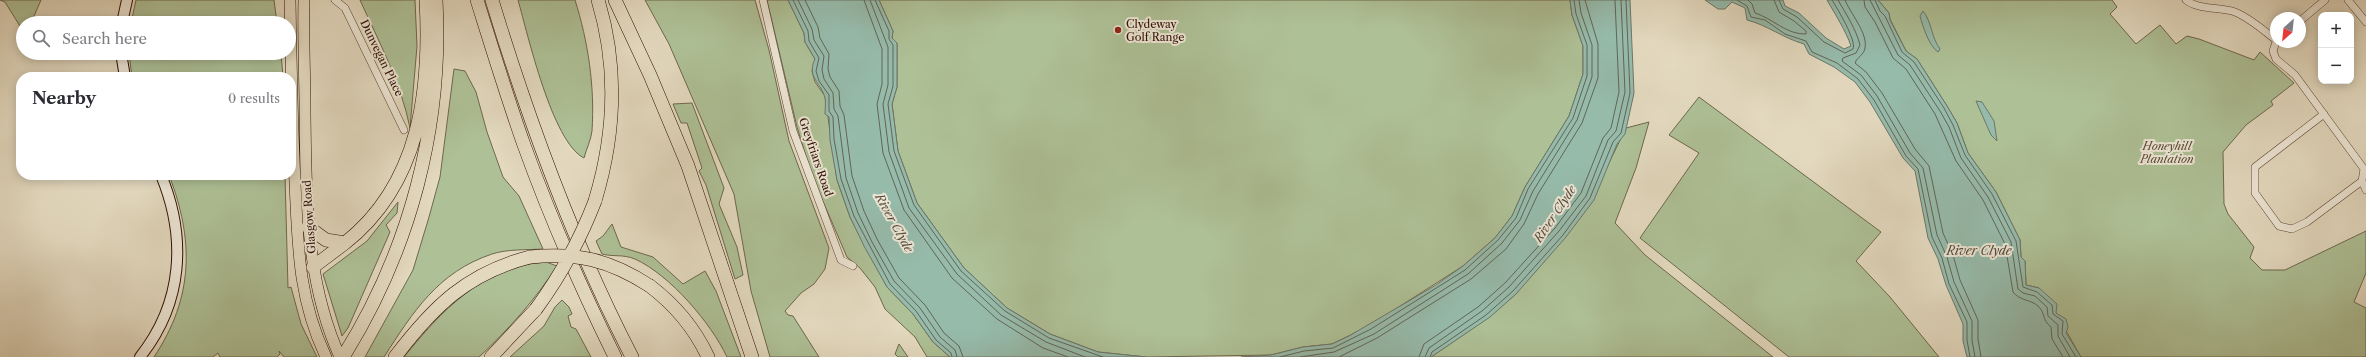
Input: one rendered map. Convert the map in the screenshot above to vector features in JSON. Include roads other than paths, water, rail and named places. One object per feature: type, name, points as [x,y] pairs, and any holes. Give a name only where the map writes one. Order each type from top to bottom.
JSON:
[{"type":"highway","points":[[313,267],[345,243],[369,222],[387,200],[400,178],[410,155],[419,116],[424,80],[426,0]]},
{"type":"highway","points":[[416,192],[431,86],[431,0]]},
{"type":"highway","points":[[342,357],[356,337],[385,280],[406,225],[416,192],[428,146],[435,95],[437,46],[436,0]]},
{"type":"highway","points":[[477,0],[523,143],[540,188],[591,306],[615,357]]},
{"type":"highway","points":[[492,0],[534,130],[559,196],[595,281],[632,357]]},
{"type":"highway","points":[[491,357],[536,309],[558,277],[577,244],[595,201],[608,148],[612,106],[609,53],[598,0]]},
{"type":"highway","points":[[615,0],[650,75],[688,166],[752,357]]},
{"type":"highway","points":[[308,228],[326,240],[345,243]]},
{"type":"highway","points":[[395,357],[431,313],[464,284],[496,267],[530,256],[564,254],[595,260],[623,270],[650,286],[686,321],[708,357]]},
{"type":"main road","points":[[124,16],[127,0]]},
{"type":"main road","name":"Glasgow Road","points":[[290,0],[290,16]]},
{"type":"main road","name":"Glasgow Road","points":[[304,0],[308,228],[313,267],[333,341],[342,357]]},
{"type":"main road","points":[[122,60],[123,72]]},
{"type":"main road","name":"Glasgow Road","points":[[291,60],[291,72]]},
{"type":"main road","points":[[140,357],[163,322],[171,302],[177,274],[179,247],[176,221],[164,180]]},
{"type":"main road","name":"Glasgow Road","points":[[294,180],[299,271],[305,300],[318,341],[326,357]]},
{"type":"main road","points":[[313,267],[306,271],[305,275],[318,341]]},
{"type":"street","name":"Dunvegan Place","points":[[334,0],[345,8],[404,130]]},
{"type":"street","name":"Greyfriars Road","points":[[763,0],[793,131],[841,260],[853,266]]},
{"type":"street","points":[[2186,0],[2193,5],[2234,12],[2247,18],[2270,36]]},
{"type":"street","points":[[2306,16],[2325,0]]},
{"type":"street","points":[[2348,0],[2366,22]]},
{"type":"street","points":[[2274,48],[2273,51],[2276,59],[2295,75],[2364,169],[2362,181],[2366,190]]},
{"type":"street","points":[[2324,114],[2255,167],[2255,193],[2279,226],[2292,230],[2307,222],[2362,181]]},
{"type":"water","name":"River Clyde","points":[[788,0],[879,0],[893,31],[892,38],[897,43],[897,87],[892,104],[898,151],[917,203],[964,268],[1007,308],[1050,334],[1098,352],[1146,357],[950,357],[933,342],[913,314],[887,287],[850,217],[837,180],[830,140],[829,117],[825,114],[825,98],[813,76],[812,71],[815,59],[805,42],[804,33]]},
{"type":"water","name":"River Clyde","points":[[1570,0],[1630,0],[1634,93],[1625,134],[1617,144],[1594,200],[1566,237],[1516,294],[1490,317],[1431,357],[1241,357],[1271,355],[1303,347],[1332,344],[1349,336],[1436,285],[1463,266],[1495,238],[1512,216],[1525,187],[1569,116],[1583,74],[1583,46],[1572,15]]},
{"type":"water","name":"River Clyde","points":[[1705,0],[1783,0],[1785,6],[1799,13],[1826,38],[1844,49],[1851,46],[1849,40],[1827,0],[1878,0],[1889,13],[1890,20],[1906,51],[1917,59],[1957,123],[1968,153],[1996,192],[2020,240],[2021,257],[2025,261],[2026,285],[2039,288],[2057,304],[2056,313],[2066,319],[2068,327],[2066,333],[2081,357],[1967,357],[1963,341],[1963,324],[1946,285],[1938,259],[1928,238],[1915,171],[1903,158],[1870,102],[1855,82],[1834,67],[1809,54],[1804,44],[1747,20],[1745,8],[1732,2],[1725,9],[1718,9]]},
{"type":"water","points":[[1923,11],[1940,49],[1938,52],[1929,41],[1925,31],[1920,16]]},
{"type":"water","points":[[1976,101],[1982,102],[1994,121],[1997,141],[1991,135]]},
{"type":"place","name":"Clydeway Golf Range","points":[[1118,30]]},
{"type":"park label","name":"Honeyhill Plantation","points":[[2167,152]]}]
